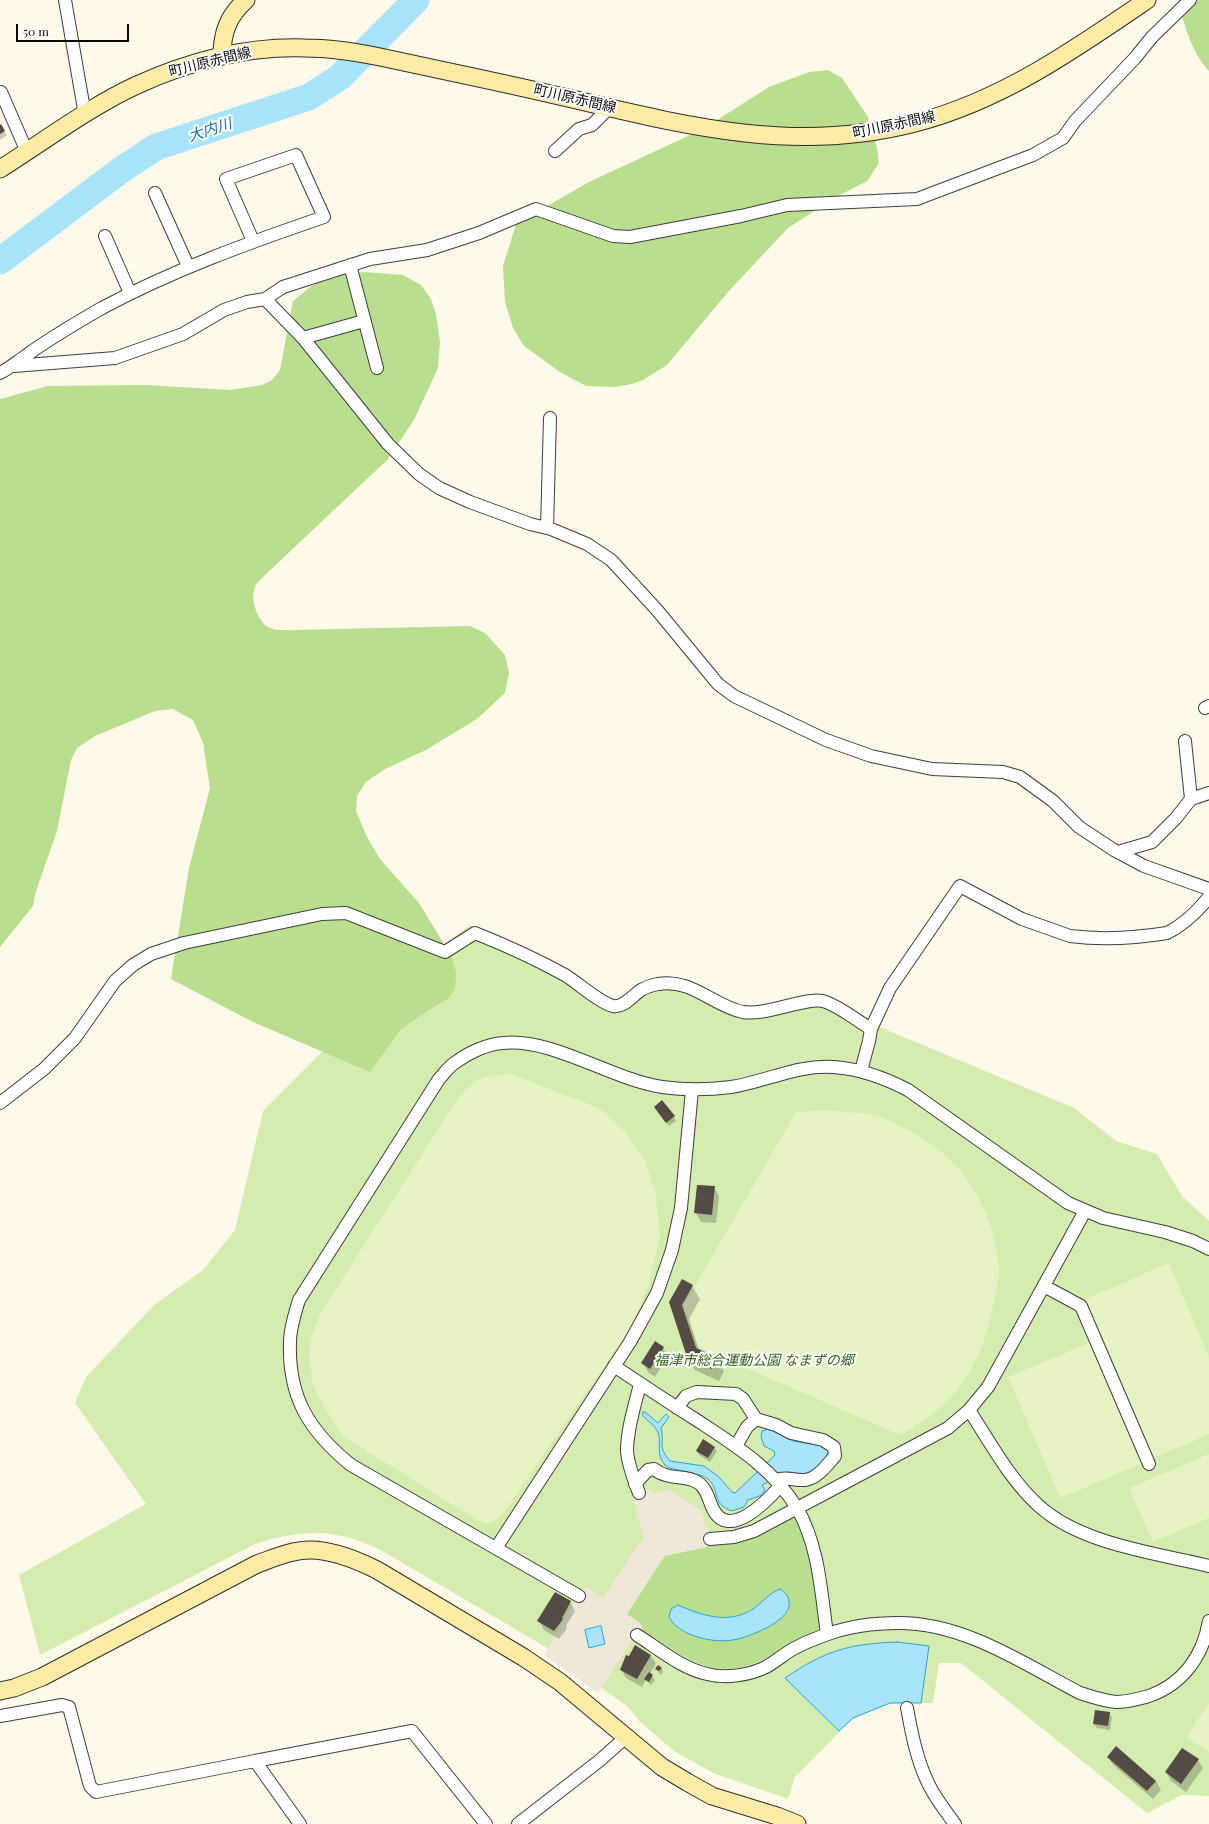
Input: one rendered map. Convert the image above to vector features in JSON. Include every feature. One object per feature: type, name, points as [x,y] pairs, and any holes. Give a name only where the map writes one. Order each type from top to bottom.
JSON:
[{"type":"main road","points":[[222,56],[222,43],[226,25],[233,12],[246,0]]},
{"type":"main road","name":"町川原赤間線","points":[[0,169],[85,115],[136,86],[163,74],[222,56],[252,50],[279,48],[347,51],[380,57],[468,75],[609,108],[708,128],[768,136],[799,138],[837,136],[879,131],[915,123],[948,113],[980,101],[1012,86],[1051,64],[1147,0]]},
{"type":"main road","points":[[0,1691],[14,1688],[42,1677],[257,1564],[284,1554],[310,1550],[335,1554],[357,1560],[377,1570],[523,1657],[560,1682],[662,1767],[712,1796],[777,1816],[797,1824]]},
{"type":"street","points":[[65,0],[85,115]]},
{"type":"street","points":[[14,366],[115,358],[183,334],[224,310],[247,302],[265,298],[283,287],[370,259],[427,250],[479,233],[536,209],[613,236],[630,237],[740,216],[787,205],[917,199],[1033,155],[1063,138],[1075,121],[1135,58],[1152,36],[1190,0]]},
{"type":"street","points":[[1,92],[27,152]]},
{"type":"street","points":[[555,151],[579,129],[592,125],[609,108]]},
{"type":"street","points":[[0,373],[14,366],[27,355],[101,309],[188,266],[253,241],[324,217],[296,155],[226,179],[253,241]]},
{"type":"street","points":[[155,193],[188,266]]},
{"type":"street","points":[[105,236],[130,294]]},
{"type":"street","points":[[350,265],[377,368]]},
{"type":"street","points":[[265,298],[303,338],[388,444],[419,474],[439,488],[470,502],[547,528],[587,544],[611,560],[646,598],[718,684],[734,696],[826,740],[871,756],[932,769],[1003,772],[1020,777],[1053,801],[1079,827],[1118,852],[1144,866],[1209,889]]},
{"type":"street","points":[[303,338],[364,321]]},
{"type":"street","points":[[547,528],[550,418]]},
{"type":"street","points":[[1185,742],[1191,799]]},
{"type":"street","points":[[1118,852],[1152,842],[1176,818],[1191,799],[1209,793]]},
{"type":"street","points":[[861,1070],[869,1041],[870,1028],[890,988],[960,886],[1022,919],[1070,936],[1104,938],[1167,933],[1176,929],[1197,912],[1209,897]]},
{"type":"street","points":[[0,1103],[44,1069],[75,1038],[115,981],[133,965],[151,954],[184,943],[322,914],[346,913],[445,952],[475,933],[503,944],[566,976],[590,993],[614,1006],[623,1005],[643,989],[659,984],[677,984],[696,989],[731,1008],[744,1012],[778,1010],[809,1001],[825,1001],[870,1028]]},
{"type":"street","points":[[579,1596],[351,1465],[331,1449],[316,1433],[304,1414],[292,1375],[290,1341],[299,1300],[439,1079],[455,1062],[477,1050],[501,1043],[520,1042],[543,1047],[660,1087],[692,1090],[731,1087],[804,1068],[833,1067],[861,1070],[887,1079],[908,1090],[1058,1196],[1085,1211],[1103,1218],[1165,1232],[1193,1241],[1209,1249]]},
{"type":"street","points":[[496,1548],[614,1366],[643,1320],[657,1294],[672,1250],[681,1208],[692,1090]]},
{"type":"street","points":[[710,1539],[734,1537],[754,1531],[948,1428],[969,1410],[988,1387],[1085,1211]]},
{"type":"street","points":[[1044,1286],[1082,1306],[1149,1464]]},
{"type":"street","points":[[614,1366],[736,1446],[760,1464],[778,1483],[797,1508],[815,1554],[827,1634]]},
{"type":"street","points":[[640,1384],[628,1445],[629,1464],[637,1488],[648,1470],[654,1469],[662,1475],[695,1481],[702,1486],[717,1515],[727,1522],[733,1522],[745,1517],[770,1497],[783,1477],[805,1480],[815,1477],[835,1456],[834,1447],[823,1440],[791,1433],[776,1425],[756,1419],[743,1400],[736,1394],[730,1392],[698,1392],[689,1394],[677,1408]]},
{"type":"street","points":[[969,1410],[1022,1487],[1038,1506],[1054,1518],[1071,1528],[1102,1540],[1209,1566]]},
{"type":"street","points":[[736,1446],[747,1427],[756,1419]]},
{"type":"street","points":[[636,1634],[689,1668],[709,1675],[728,1676],[766,1667],[796,1647],[827,1634],[867,1625],[900,1623],[927,1626],[953,1631],[974,1639],[1080,1693],[1096,1699],[1116,1702],[1134,1701],[1160,1692],[1175,1683],[1196,1660],[1203,1646],[1209,1621]]},
{"type":"street","points":[[0,1716],[62,1705],[69,1707],[90,1786],[96,1792],[412,1731],[486,1824]]},
{"type":"street","points":[[907,1708],[912,1737],[920,1766],[930,1786],[955,1824]]},
{"type":"street","points":[[518,1824],[600,1761],[626,1737]]},
{"type":"street","points":[[256,1761],[300,1824]]},
{"type":"green space","points":[[1179,0],[1209,0],[1209,71],[1198,56],[1189,38]]},
{"type":"green space","points":[[828,70],[842,78],[868,117],[877,148],[879,163],[867,181],[838,196],[788,228],[728,292],[667,365],[643,380],[632,384],[614,387],[586,386],[560,372],[524,346],[513,328],[505,302],[503,266],[516,224],[589,182],[703,129],[769,87],[809,72]]},
{"type":"green space","points":[[364,272],[403,275],[421,285],[431,299],[436,314],[440,342],[438,368],[414,420],[387,460],[258,582],[253,597],[256,609],[264,624],[270,628],[279,630],[470,626],[485,633],[505,655],[509,673],[505,693],[477,719],[426,750],[385,769],[366,782],[357,796],[356,811],[367,837],[380,859],[419,903],[452,957],[456,973],[455,988],[449,998],[400,1030],[370,1072],[253,1022],[171,979],[189,868],[210,788],[203,743],[193,720],[173,709],[155,711],[95,736],[77,748],[71,760],[57,831],[35,894],[33,906],[0,947],[0,399],[48,386],[146,385],[230,390],[262,385],[272,380],[280,370],[293,301],[310,287],[330,277]]},
{"type":"green space","name":"福津市総合運動公園 なまずの郷","points":[[470,925],[501,937],[557,965],[614,1001],[621,999],[643,983],[656,977],[675,978],[700,985],[728,1002],[748,1008],[772,1005],[818,994],[834,998],[877,1026],[1074,1108],[1116,1141],[1157,1154],[1182,1196],[1209,1221],[1209,1796],[1182,1795],[1147,1813],[961,1663],[939,1663],[933,1703],[891,1703],[853,1718],[795,1777],[788,1799],[713,1773],[674,1751],[640,1722],[628,1707],[549,1649],[379,1549],[363,1542],[332,1534],[303,1533],[255,1544],[40,1655],[19,1575],[146,1504],[75,1403],[86,1377],[154,1305],[203,1270],[235,1230],[263,1111],[330,1044],[435,955],[445,944]]},
{"type":"green space","points":[[511,1074],[601,1109],[626,1133],[645,1160],[656,1195],[660,1237],[648,1286],[631,1327],[503,1514],[496,1520],[487,1524],[477,1520],[343,1436],[325,1408],[313,1385],[309,1357],[311,1338],[321,1312],[457,1100],[470,1086],[480,1079],[493,1075]]},
{"type":"green space","points":[[827,1110],[881,1117],[921,1137],[939,1150],[955,1165],[969,1182],[980,1201],[989,1222],[995,1244],[999,1267],[998,1282],[993,1309],[979,1353],[969,1373],[949,1400],[926,1419],[900,1435],[698,1347],[684,1305],[796,1112]]},
{"type":"green space","points":[[1169,1263],[1209,1357],[1209,1434],[1154,1458],[1086,1299]]},
{"type":"green space","points":[[1091,1342],[1143,1463],[1060,1498],[1008,1377]]},
{"type":"green space","points":[[1209,1454],[1209,1518],[1153,1542],[1129,1488]]},
{"type":"green space","points":[[791,1519],[795,1519],[801,1527],[810,1553],[816,1585],[820,1625],[819,1629],[816,1631],[798,1639],[760,1661],[743,1667],[727,1669],[698,1663],[684,1656],[643,1630],[641,1624],[627,1614],[665,1556],[707,1547],[708,1544],[742,1541],[761,1534]]},
{"type":"green space","points":[[1209,1703],[1209,1752],[1186,1737]]},
{"type":"shaded area","points":[[645,1489],[648,1489],[653,1494],[669,1489],[702,1511],[705,1526],[708,1528],[710,1539],[707,1547],[664,1556],[627,1614],[641,1624],[643,1630],[636,1635],[598,1693],[544,1655],[581,1590],[588,1587],[603,1598],[643,1538],[634,1501],[631,1498]]},
{"type":"water","points":[[643,1412],[658,1423],[666,1414],[669,1417],[661,1428],[662,1448],[670,1461],[704,1466],[718,1476],[732,1492],[735,1493],[775,1455],[774,1451],[764,1446],[761,1437],[762,1431],[769,1429],[793,1441],[818,1445],[828,1449],[828,1452],[825,1460],[815,1470],[805,1474],[787,1472],[781,1474],[762,1485],[765,1490],[762,1495],[748,1500],[744,1507],[732,1511],[725,1508],[718,1501],[714,1487],[708,1479],[697,1474],[672,1469],[665,1465],[660,1457],[658,1432],[643,1416]]},
{"type":"water","points":[[780,1589],[786,1594],[789,1601],[789,1608],[785,1614],[771,1626],[738,1639],[719,1641],[699,1637],[687,1633],[679,1628],[669,1617],[671,1609],[678,1605],[705,1615],[715,1617],[734,1617],[753,1609],[769,1595]]},
{"type":"water","points":[[601,1626],[605,1644],[589,1648],[585,1630]]},
{"type":"water","points":[[897,1642],[929,1646],[921,1703],[890,1703],[853,1718],[839,1731],[785,1678],[813,1661],[838,1650],[865,1645]]},
{"type":"building","points":[[1,124],[5,131],[0,134],[0,125]]},
{"type":"building","points":[[662,1100],[675,1116],[666,1123],[654,1107]]},
{"type":"building","points":[[697,1185],[715,1186],[712,1215],[694,1213]]},
{"type":"building","points":[[682,1279],[693,1285],[682,1305],[696,1348],[717,1357],[712,1369],[687,1357],[669,1302]]},
{"type":"building","points":[[655,1341],[664,1347],[650,1369],[641,1363]]},
{"type":"building","points":[[703,1439],[715,1447],[708,1458],[696,1451]]},
{"type":"building","points":[[555,1592],[571,1601],[562,1618],[563,1619],[554,1631],[537,1621]]},
{"type":"building","points":[[635,1645],[651,1655],[637,1679],[620,1670],[626,1655],[629,1656]]},
{"type":"building","points":[[658,1665],[662,1668],[659,1671],[655,1669]]},
{"type":"building","points":[[649,1672],[653,1675],[649,1682],[644,1679]]},
{"type":"building","points":[[1095,1710],[1110,1712],[1108,1726],[1093,1724]]},
{"type":"building","points":[[1116,1746],[1156,1781],[1147,1791],[1107,1757]]},
{"type":"building","points":[[1182,1748],[1199,1759],[1181,1784],[1165,1772]]},
{"type":"waterway","name":"大内川","points":[[0,261],[121,170],[156,147],[309,97],[340,77],[416,0]]}]
